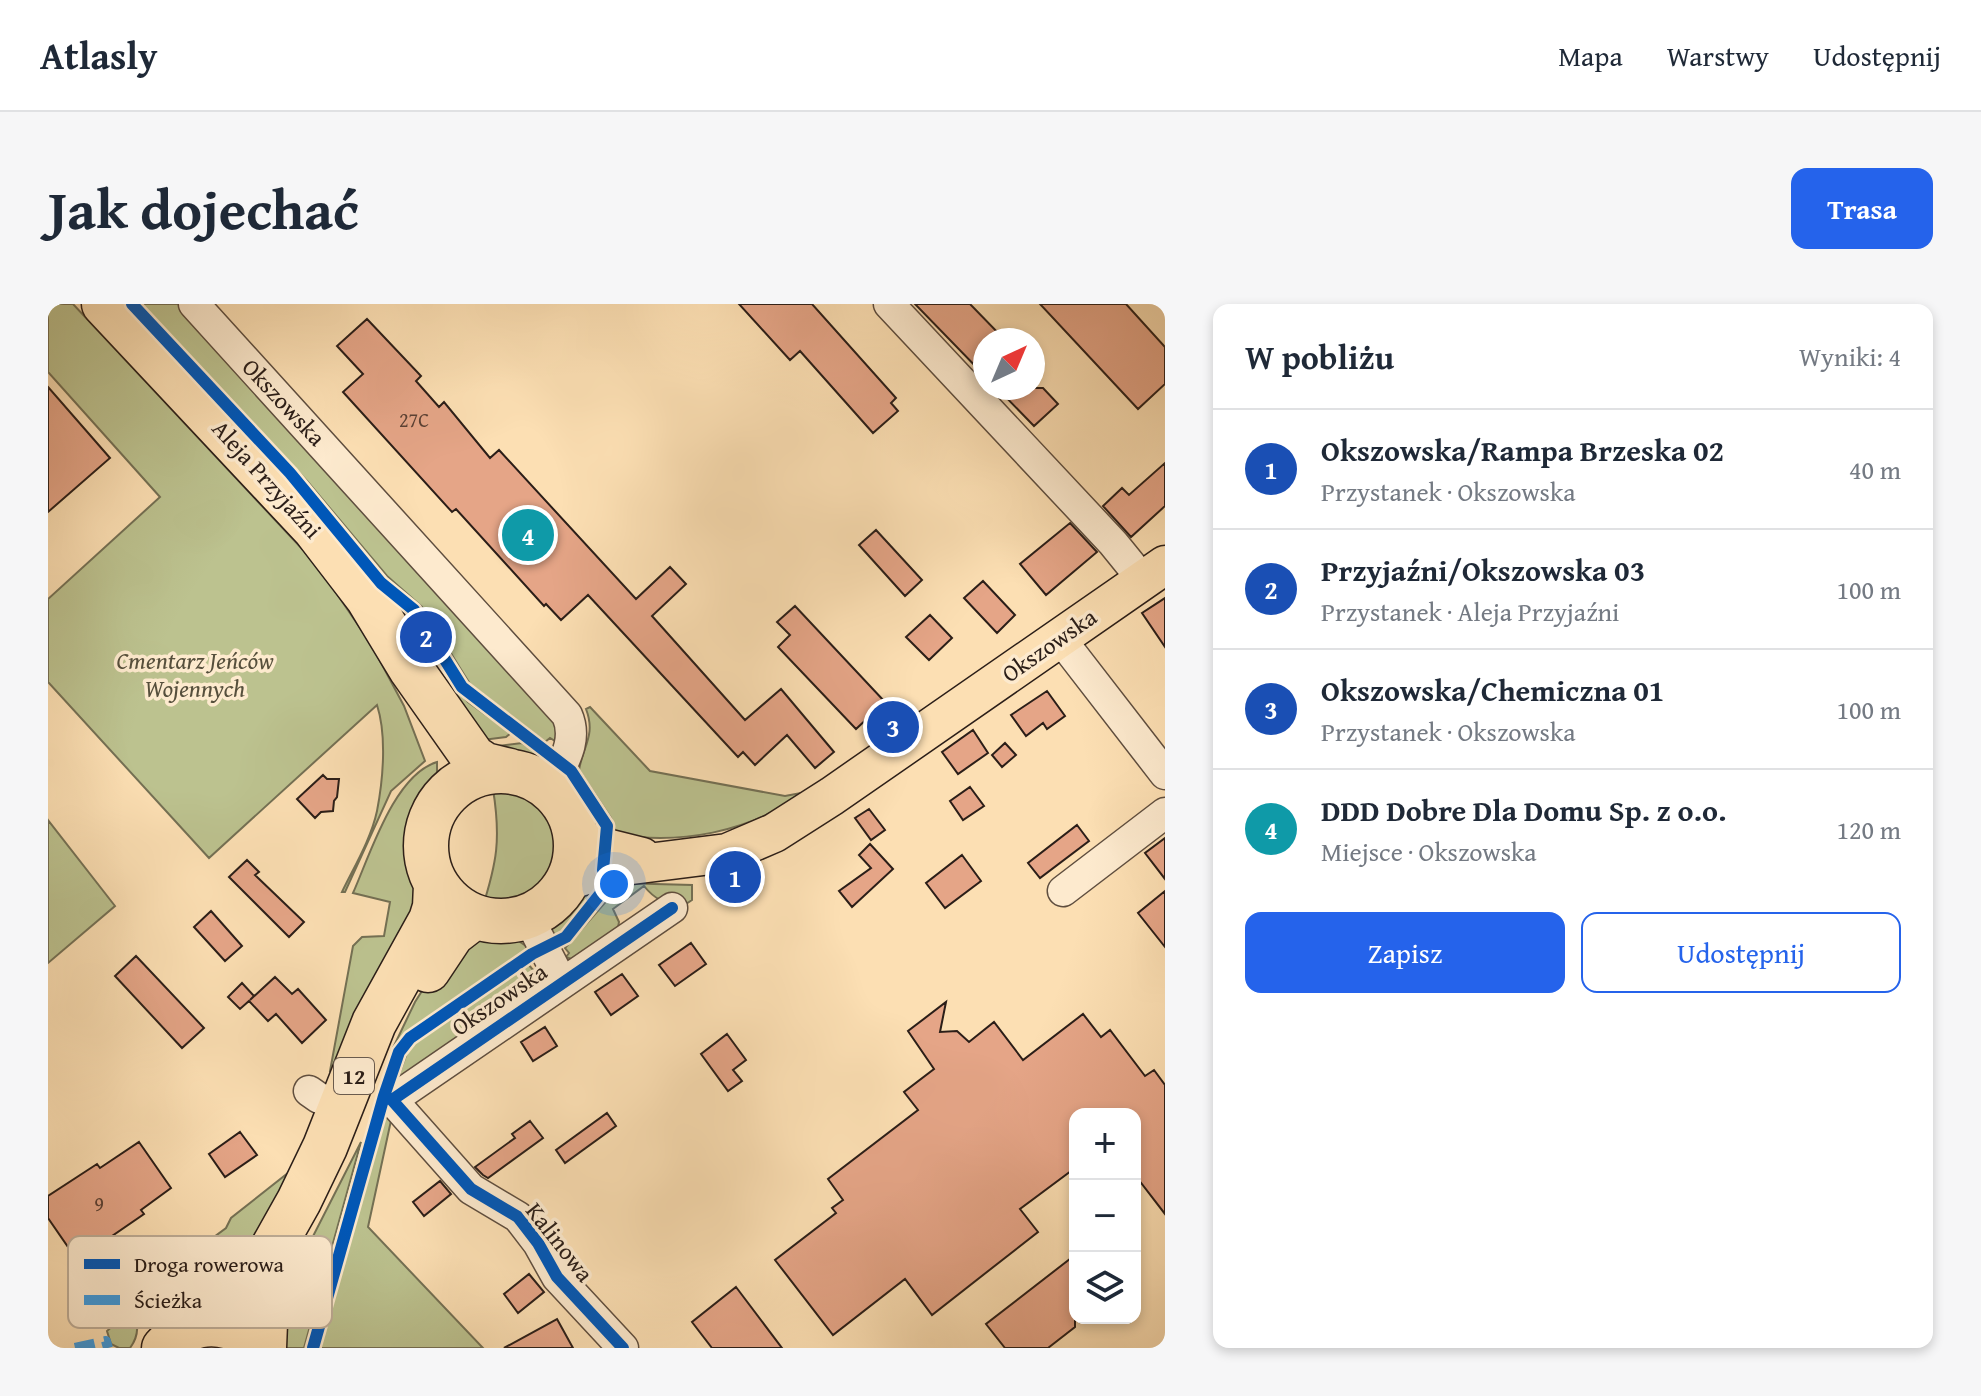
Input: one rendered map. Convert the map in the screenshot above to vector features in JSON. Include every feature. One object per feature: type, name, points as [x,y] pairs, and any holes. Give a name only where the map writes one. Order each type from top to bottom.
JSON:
[{"type":"highway","name":"Aleja Przyjaźni","points":[[104,304],[315,529],[368,598],[411,669],[473,757],[485,765],[540,775]]},
{"type":"highway","name":"Aleja Przyjaźni","points":[[411,669],[446,771],[438,804]]},
{"type":"highway","points":[[436,885],[452,904],[474,917],[501,922],[528,917],[552,902],[569,880],[576,859],[576,837],[568,811],[540,775],[482,773],[458,784],[438,804]]},
{"type":"highway","name":"12","points":[[279,1236],[325,1147],[374,1023],[431,920],[436,885],[428,866],[425,844],[429,823],[438,804]]},
{"type":"highway","name":"12","points":[[306,1236],[341,1166],[399,1020],[452,934],[474,917]]},
{"type":"highway","name":"12","points":[[164,1348],[183,1331],[194,1328]]},
{"type":"highway","name":"12","points":[[231,1328],[239,1330],[262,1348]]},
{"type":"highway","name":"12","points":[[262,1348],[264,1328]]},
{"type":"main road","name":"Okszowska","points":[[569,880],[593,872],[727,853],[774,833],[1154,572]]},
{"type":"main road","name":"Okszowska","points":[[576,837],[602,847],[662,861]]},
{"type":"street","name":"Okszowska","points":[[194,304],[559,704],[572,726],[571,746],[540,775]]},
{"type":"street","name":"Okszowska","points":[[889,304],[1113,543],[1154,572]]},
{"type":"street","points":[[1059,637],[1165,774]]},
{"type":"street","points":[[1063,891],[1165,813]]},
{"type":"street","name":"Okszowska","points":[[392,1100],[672,908]]},
{"type":"street","points":[[528,917],[562,983]]},
{"type":"street","name":"Kalinowa","points":[[392,1100],[471,1189],[518,1217],[538,1243],[557,1277],[623,1348]]},
{"type":"green space","name":"Cmentarz Jeńców Wojennych","points":[[48,304],[73,304],[305,552],[371,644],[404,706],[425,761],[391,791],[345,892],[342,892],[362,853],[377,811],[383,744],[377,705],[209,858],[48,682],[48,599],[160,497],[48,372]]},
{"type":"green space","points":[[141,304],[178,304],[330,473],[547,704],[558,730],[555,741],[550,738],[545,742],[470,684],[422,607],[387,576],[307,481]]},
{"type":"green space","points":[[448,679],[468,702],[511,733],[506,737],[475,741]]},
{"type":"green space","points":[[590,707],[650,771],[785,796],[801,793],[760,818],[713,833],[664,838],[616,834],[611,818],[579,770],[590,726],[586,709]]},
{"type":"green space","points":[[522,743],[543,757],[528,766],[474,749]]},
{"type":"green space","points":[[437,762],[437,780],[419,813],[412,846],[424,908],[345,1076],[330,1071],[353,946],[362,937],[384,936],[390,902],[353,893],[396,799],[422,770]]},
{"type":"green space","points":[[572,778],[603,827],[585,830],[564,789]]},
{"type":"green space","points":[[493,789],[522,794],[543,809],[554,830],[557,853],[551,876],[537,895],[514,907],[482,909],[496,850]]},
{"type":"green space","points":[[48,820],[115,906],[48,963]]},
{"type":"green space","points":[[617,883],[692,885],[692,900],[683,906],[666,902],[644,886],[613,909],[619,922],[617,933],[574,960],[566,957],[569,953],[565,948],[611,896]]},
{"type":"green space","points":[[576,889],[601,889],[562,933],[552,939],[555,918]]},
{"type":"green space","points":[[507,933],[529,948],[523,956],[416,1027],[393,1048],[415,1002],[434,972],[486,934]]},
{"type":"green space","points":[[528,964],[533,970],[539,969],[539,983],[393,1091],[414,1042]]},
{"type":"green space","points":[[342,1089],[267,1236],[215,1236],[226,1228],[231,1218],[298,1165]]},
{"type":"green space","points":[[386,1108],[392,1116],[368,1227],[483,1348],[318,1348],[324,1328],[332,1328],[332,1299]]},
{"type":"green space","points":[[361,1142],[332,1247],[332,1236],[313,1236]]},
{"type":"green space","points":[[110,1328],[137,1328],[137,1334],[130,1348],[119,1348],[111,1344],[107,1331]]},
{"type":"green space","points":[[277,1328],[310,1328],[304,1348],[276,1348]]},
{"type":"building","points":[[739,304],[812,304],[896,398],[891,403],[898,411],[873,433],[800,351],[790,360]]},
{"type":"building","points":[[915,304],[970,304],[993,328],[973,328],[973,364]]},
{"type":"building","points":[[1040,304],[1126,304],[1165,347],[1165,384],[1138,409]]},
{"type":"building","points":[[367,319],[421,376],[416,381],[439,407],[444,402],[490,458],[499,450],[636,599],[670,567],[686,584],[652,616],[745,720],[781,689],[834,752],[815,768],[787,735],[755,765],[743,752],[738,757],[588,595],[561,620],[546,604],[544,606],[456,509],[452,512],[343,392],[363,374],[337,346]]},
{"type":"building","points":[[48,387],[110,458],[48,512]]},
{"type":"building","points":[[1045,390],[1058,404],[1034,426],[1009,400],[1045,400]]},
{"type":"building","points":[[1165,463],[1165,506],[1131,537],[1103,506],[1122,488],[1129,495]]},
{"type":"building","points":[[1070,523],[1097,552],[1046,595],[1020,564]]},
{"type":"building","points":[[876,530],[922,580],[905,596],[859,545]]},
{"type":"building","points":[[983,581],[1015,615],[997,633],[964,598]]},
{"type":"building","points":[[1165,598],[1165,647],[1142,613]]},
{"type":"building","points":[[795,606],[885,702],[856,729],[778,647],[790,635],[777,622]]},
{"type":"building","points":[[930,615],[952,638],[929,660],[906,637]]},
{"type":"building","points":[[1047,691],[1065,716],[1047,729],[1043,723],[1026,736],[1011,715]]},
{"type":"building","points":[[973,730],[988,753],[958,774],[942,752]]},
{"type":"building","points":[[1005,743],[1016,755],[1002,767],[992,755]]},
{"type":"building","points":[[323,775],[327,779],[339,779],[337,797],[333,811],[321,812],[315,818],[297,799]]},
{"type":"building","points":[[970,787],[984,806],[963,820],[950,801]]},
{"type":"building","points":[[869,809],[885,830],[871,840],[855,818]]},
{"type":"building","points":[[1077,825],[1089,841],[1040,878],[1028,863]]},
{"type":"building","points":[[1165,838],[1165,879],[1145,853]]},
{"type":"building","points":[[870,844],[893,869],[852,907],[839,891],[871,868],[859,855]]},
{"type":"building","points":[[962,855],[981,881],[945,908],[926,883]]},
{"type":"building","points":[[247,860],[259,872],[255,875],[304,922],[289,937],[229,877]]},
{"type":"building","points":[[1165,891],[1165,947],[1138,913]]},
{"type":"building","points":[[211,911],[242,946],[225,961],[194,927]]},
{"type":"building","points":[[691,943],[706,964],[675,986],[659,965]]},
{"type":"building","points":[[136,956],[204,1028],[182,1048],[115,976]]},
{"type":"building","points":[[622,974],[638,996],[611,1015],[595,992]]},
{"type":"building","points":[[275,977],[292,994],[298,989],[326,1020],[302,1043],[276,1014],[268,1021],[249,1001],[240,1009],[228,997],[242,983],[254,996],[250,1000]]},
{"type":"building","points":[[946,1002],[940,1032],[957,1031],[969,1042],[994,1022],[1023,1060],[1083,1014],[1101,1037],[1110,1030],[1145,1076],[1154,1070],[1165,1085],[1165,1214],[1141,1183],[1141,1108],[1069,1108],[1069,1172],[1020,1209],[1038,1232],[932,1315],[905,1279],[833,1335],[775,1260],[836,1213],[832,1208],[843,1200],[828,1179],[918,1110],[904,1092],[934,1069],[908,1031]]},
{"type":"building","points":[[545,1027],[557,1046],[533,1061],[521,1042]]},
{"type":"building","points":[[727,1034],[746,1060],[733,1070],[742,1081],[728,1091],[701,1054]]},
{"type":"building","points":[[607,1113],[616,1126],[565,1163],[556,1150]]},
{"type":"building","points":[[530,1121],[543,1138],[488,1178],[475,1167],[515,1138],[512,1134]]},
{"type":"building","points":[[240,1132],[257,1155],[225,1177],[209,1154]]},
{"type":"building","points":[[139,1142],[171,1188],[141,1210],[144,1214],[112,1236],[68,1236],[68,1247],[48,1218],[48,1196],[97,1164],[100,1168]]},
{"type":"building","points":[[440,1181],[451,1194],[424,1216],[413,1202]]},
{"type":"building","points":[[1069,1260],[1069,1324],[1075,1324],[1075,1327],[1048,1348],[1005,1348],[986,1324]]},
{"type":"building","points":[[529,1274],[544,1292],[518,1313],[504,1294]]},
{"type":"building","points":[[736,1287],[782,1348],[712,1348],[692,1322]]},
{"type":"building","points":[[557,1319],[573,1348],[504,1348]]},
{"type":"marked path","points":[[75,1348],[106,1341],[108,1348]]},
{"type":"cycle path","points":[[132,304],[290,473],[381,583],[414,610],[462,687],[571,771],[607,826],[603,870],[605,888],[566,937],[532,954],[410,1038],[399,1052],[332,1281]]},
{"type":"cycle path","points":[[392,1100],[672,908]]},
{"type":"cycle path","points":[[384,1096],[392,1100],[471,1189],[518,1217],[538,1243],[557,1277],[623,1348]]},
{"type":"cycle path","points":[[313,1348],[319,1328]]},
{"type":"place","name":"DDD Dobre Dla Domu Sp. z o.o.","points":[[528,535]]},
{"type":"place","name":"Przyjaźni/Okszowska 03","points":[[426,637]]},
{"type":"place","name":"Okszowska/Chemiczna 01","points":[[893,727]]},
{"type":"place","name":"Okszowska/Rampa Brzeska 02","points":[[735,877]]}]
